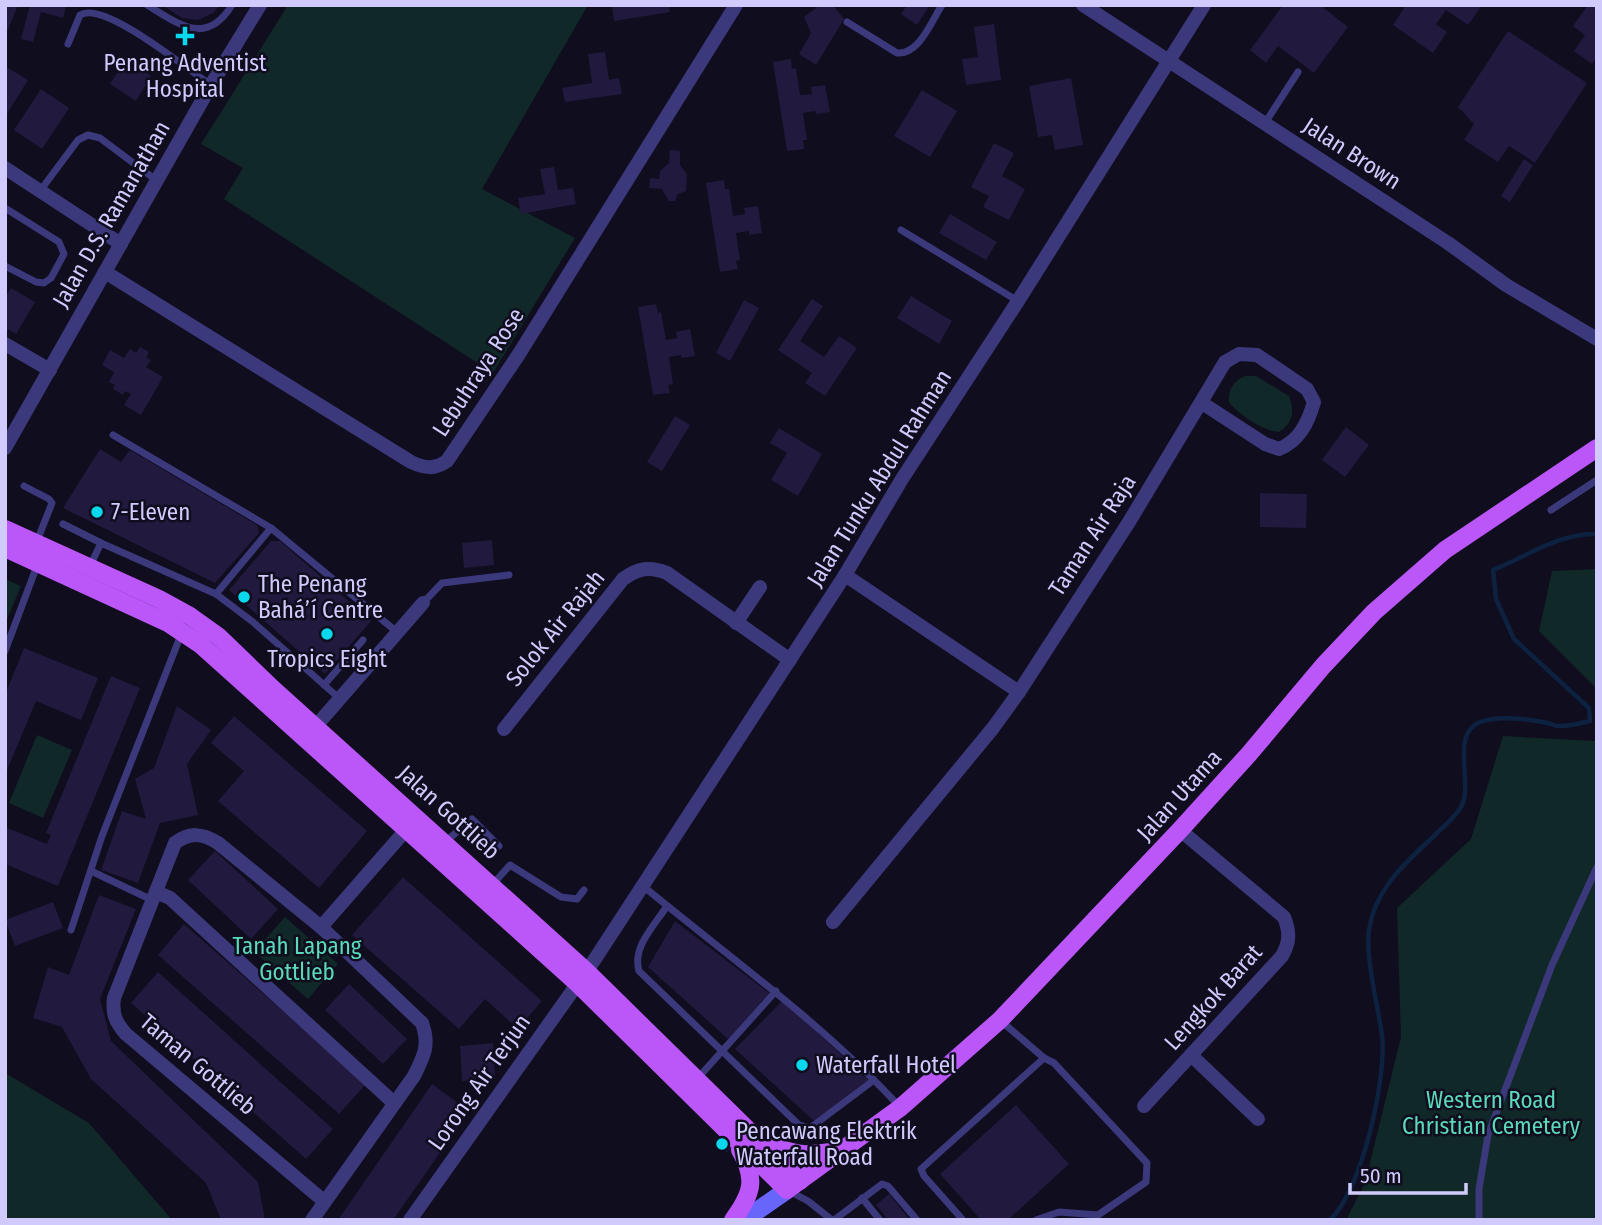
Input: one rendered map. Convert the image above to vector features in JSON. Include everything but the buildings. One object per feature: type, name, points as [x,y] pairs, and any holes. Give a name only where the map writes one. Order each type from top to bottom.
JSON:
[{"type":"main road","name":"Jalan Utama","points":[[794,1186],[900,1108],[1000,1020],[1057,963],[1250,754],[1322,666],[1374,612],[1445,550],[1597,448]]},
{"type":"main road","name":"Jalan Gottlieb","points":[[5,529],[90,566],[186,623]]},
{"type":"main road","name":"Jalan Gottlieb","points":[[5,548],[218,636],[273,689],[310,732],[406,831],[582,977],[697,1079],[761,1142],[794,1186]]},
{"type":"main road","name":"Jalan Gottlieb","points":[[310,732],[417,817],[493,885],[733,1136],[794,1186]]},
{"type":"main road","points":[[733,1136],[748,1163],[751,1179],[746,1200],[733,1220]]},
{"type":"main road","points":[[761,1142],[796,1155],[843,1150]]},
{"type":"street","name":"Jalan D.S. Ramanathan","points":[[5,447],[211,85],[260,5]]},
{"type":"street","name":"Lebuhraya Rose","points":[[105,271],[411,462],[428,467],[440,466],[447,461],[519,354],[736,5]]},
{"type":"street","name":"Jalan Brown","points":[[1083,5],[1448,243],[1506,285],[1597,339]]},
{"type":"street","name":"Jalan Tunku Abdul Rahman","points":[[582,977],[845,575],[902,479],[1018,301],[1204,5]]},
{"type":"street","points":[[5,168],[121,244]]},
{"type":"street","points":[[5,344],[50,370]]},
{"type":"street","name":"Taman Air Raja","points":[[832,922],[993,728],[1019,692],[1129,522],[1225,362],[1240,354],[1257,355],[1307,388],[1314,402],[1309,420],[1292,443],[1279,449],[1265,444],[1202,403]]},
{"type":"street","name":"Solok Air Rajah","points":[[504,729],[623,579],[632,572],[654,568],[667,573],[790,660]]},
{"type":"street","points":[[845,575],[1019,692]]},
{"type":"street","points":[[736,623],[760,587]]},
{"type":"street","points":[[310,732],[423,603]]},
{"type":"street","points":[[321,927],[417,817]]},
{"type":"street","name":"Lengkok Barat","points":[[1144,1106],[1282,956],[1290,931],[1284,917],[1180,830]]},
{"type":"street","name":"Taman Gottlieb","points":[[313,1220],[414,1076],[425,1055],[428,1038],[422,1023],[321,927],[218,843],[199,834],[187,835],[175,843],[114,998],[114,1016],[118,1026],[325,1202]]},
{"type":"street","points":[[154,896],[170,898],[394,1103]]},
{"type":"street","name":"Lorong Air Terjun","points":[[410,1220],[582,977]]},
{"type":"street","points":[[1191,1055],[1258,1119]]},
{"type":"street","points":[[744,1220],[794,1186]]},
{"type":"lane","points":[[147,5],[186,28],[196,30],[216,23],[232,5]]},
{"type":"lane","points":[[847,23],[902,54],[915,48],[942,5]]},
{"type":"lane","points":[[68,44],[80,15],[92,12],[118,21],[211,85]]},
{"type":"lane","points":[[1265,123],[1298,72]]},
{"type":"lane","points":[[40,191],[78,140],[88,135],[100,138],[157,180]]},
{"type":"lane","points":[[5,208],[59,242],[64,254],[51,278],[44,284],[5,266]]},
{"type":"lane","points":[[901,230],[1018,301]]},
{"type":"lane","points":[[113,435],[271,528],[397,632]]},
{"type":"lane","points":[[1551,510],[1597,480]]},
{"type":"lane","points":[[24,486],[52,503],[36,542]]},
{"type":"lane","points":[[63,524],[216,594],[253,622],[340,699]]},
{"type":"lane","points":[[216,594],[271,528]]},
{"type":"lane","points":[[90,566],[101,543]]},
{"type":"lane","points":[[5,651],[38,562]]},
{"type":"lane","points":[[423,603],[442,583],[509,575]]},
{"type":"lane","points":[[71,930],[186,623]]},
{"type":"lane","points":[[324,685],[363,640]]},
{"type":"lane","points":[[445,842],[472,819],[499,846]]},
{"type":"lane","points":[[493,885],[510,865],[561,897],[577,899],[584,890]]},
{"type":"lane","points":[[1479,1220],[1479,1189],[1488,1135],[1552,965],[1597,867]]},
{"type":"lane","points":[[91,871],[154,896]]},
{"type":"lane","points":[[642,886],[776,991],[874,1080],[900,1108]]},
{"type":"lane","points":[[667,906],[638,949],[636,960],[639,971],[799,1125],[810,1128],[874,1080]]},
{"type":"lane","points":[[697,1079],[776,991]]},
{"type":"lane","points":[[1000,1020],[1044,1058],[1054,1063],[1147,1163],[1146,1182],[1098,1215],[1059,1212],[1035,1220]]},
{"type":"lane","points":[[963,1220],[924,1177],[921,1170],[1044,1058]]},
{"type":"lane","points":[[794,1186],[807,1201],[833,1220],[878,1185],[886,1184],[917,1220]]},
{"type":"lane","name":"Jalan Gottlieb","points":[[794,1186],[807,1201]]},
{"type":"lane","points":[[862,1198],[880,1220]]},
{"type":"green space","points":[[288,5],[588,5],[482,189],[575,238],[493,373],[224,199],[243,168],[201,144]]},
{"type":"green space","points":[[1246,376],[1256,376],[1289,396],[1292,416],[1279,432],[1252,422],[1229,402],[1233,386]]},
{"type":"green space","points":[[1597,569],[1597,689],[1539,631],[1552,571]]},
{"type":"green space","points":[[5,579],[21,586],[5,624]]},
{"type":"green space","points":[[37,735],[72,750],[43,818],[9,803]]},
{"type":"green space","name":"Western Road Christian Cemetery","points":[[1503,736],[1594,741],[1597,736],[1597,1220],[1346,1220],[1365,1183],[1401,1037],[1397,908],[1471,839]]},
{"type":"green space","name":"Tanah Lapang Gottlieb","points":[[285,917],[338,964],[308,999],[254,952]]},
{"type":"green space","points":[[5,1073],[89,1123],[172,1220],[5,1220]]},
{"type":"waterway","points":[[1330,1220],[1342,1205],[1362,1160],[1376,1105],[1383,1054],[1368,941],[1372,915],[1378,901],[1394,876],[1460,809],[1465,795],[1464,747],[1471,728],[1480,722],[1505,718],[1556,726],[1590,721],[1589,708],[1514,639],[1496,599],[1493,570],[1557,541],[1584,534],[1597,534]]},
{"type":"place","name":"Penang Adventist Hospital","points":[[185,36]]},
{"type":"place","name":"7-Eleven","points":[[97,512]]},
{"type":"place","name":"The Penang Bahá’í Centre","points":[[244,597]]},
{"type":"place","name":"Tropics Eight","points":[[327,634]]},
{"type":"place","name":"Waterfall Hotel","points":[[802,1065]]},
{"type":"place","name":"Pencawang Elektrik Waterfall Road","points":[[722,1144]]}]
